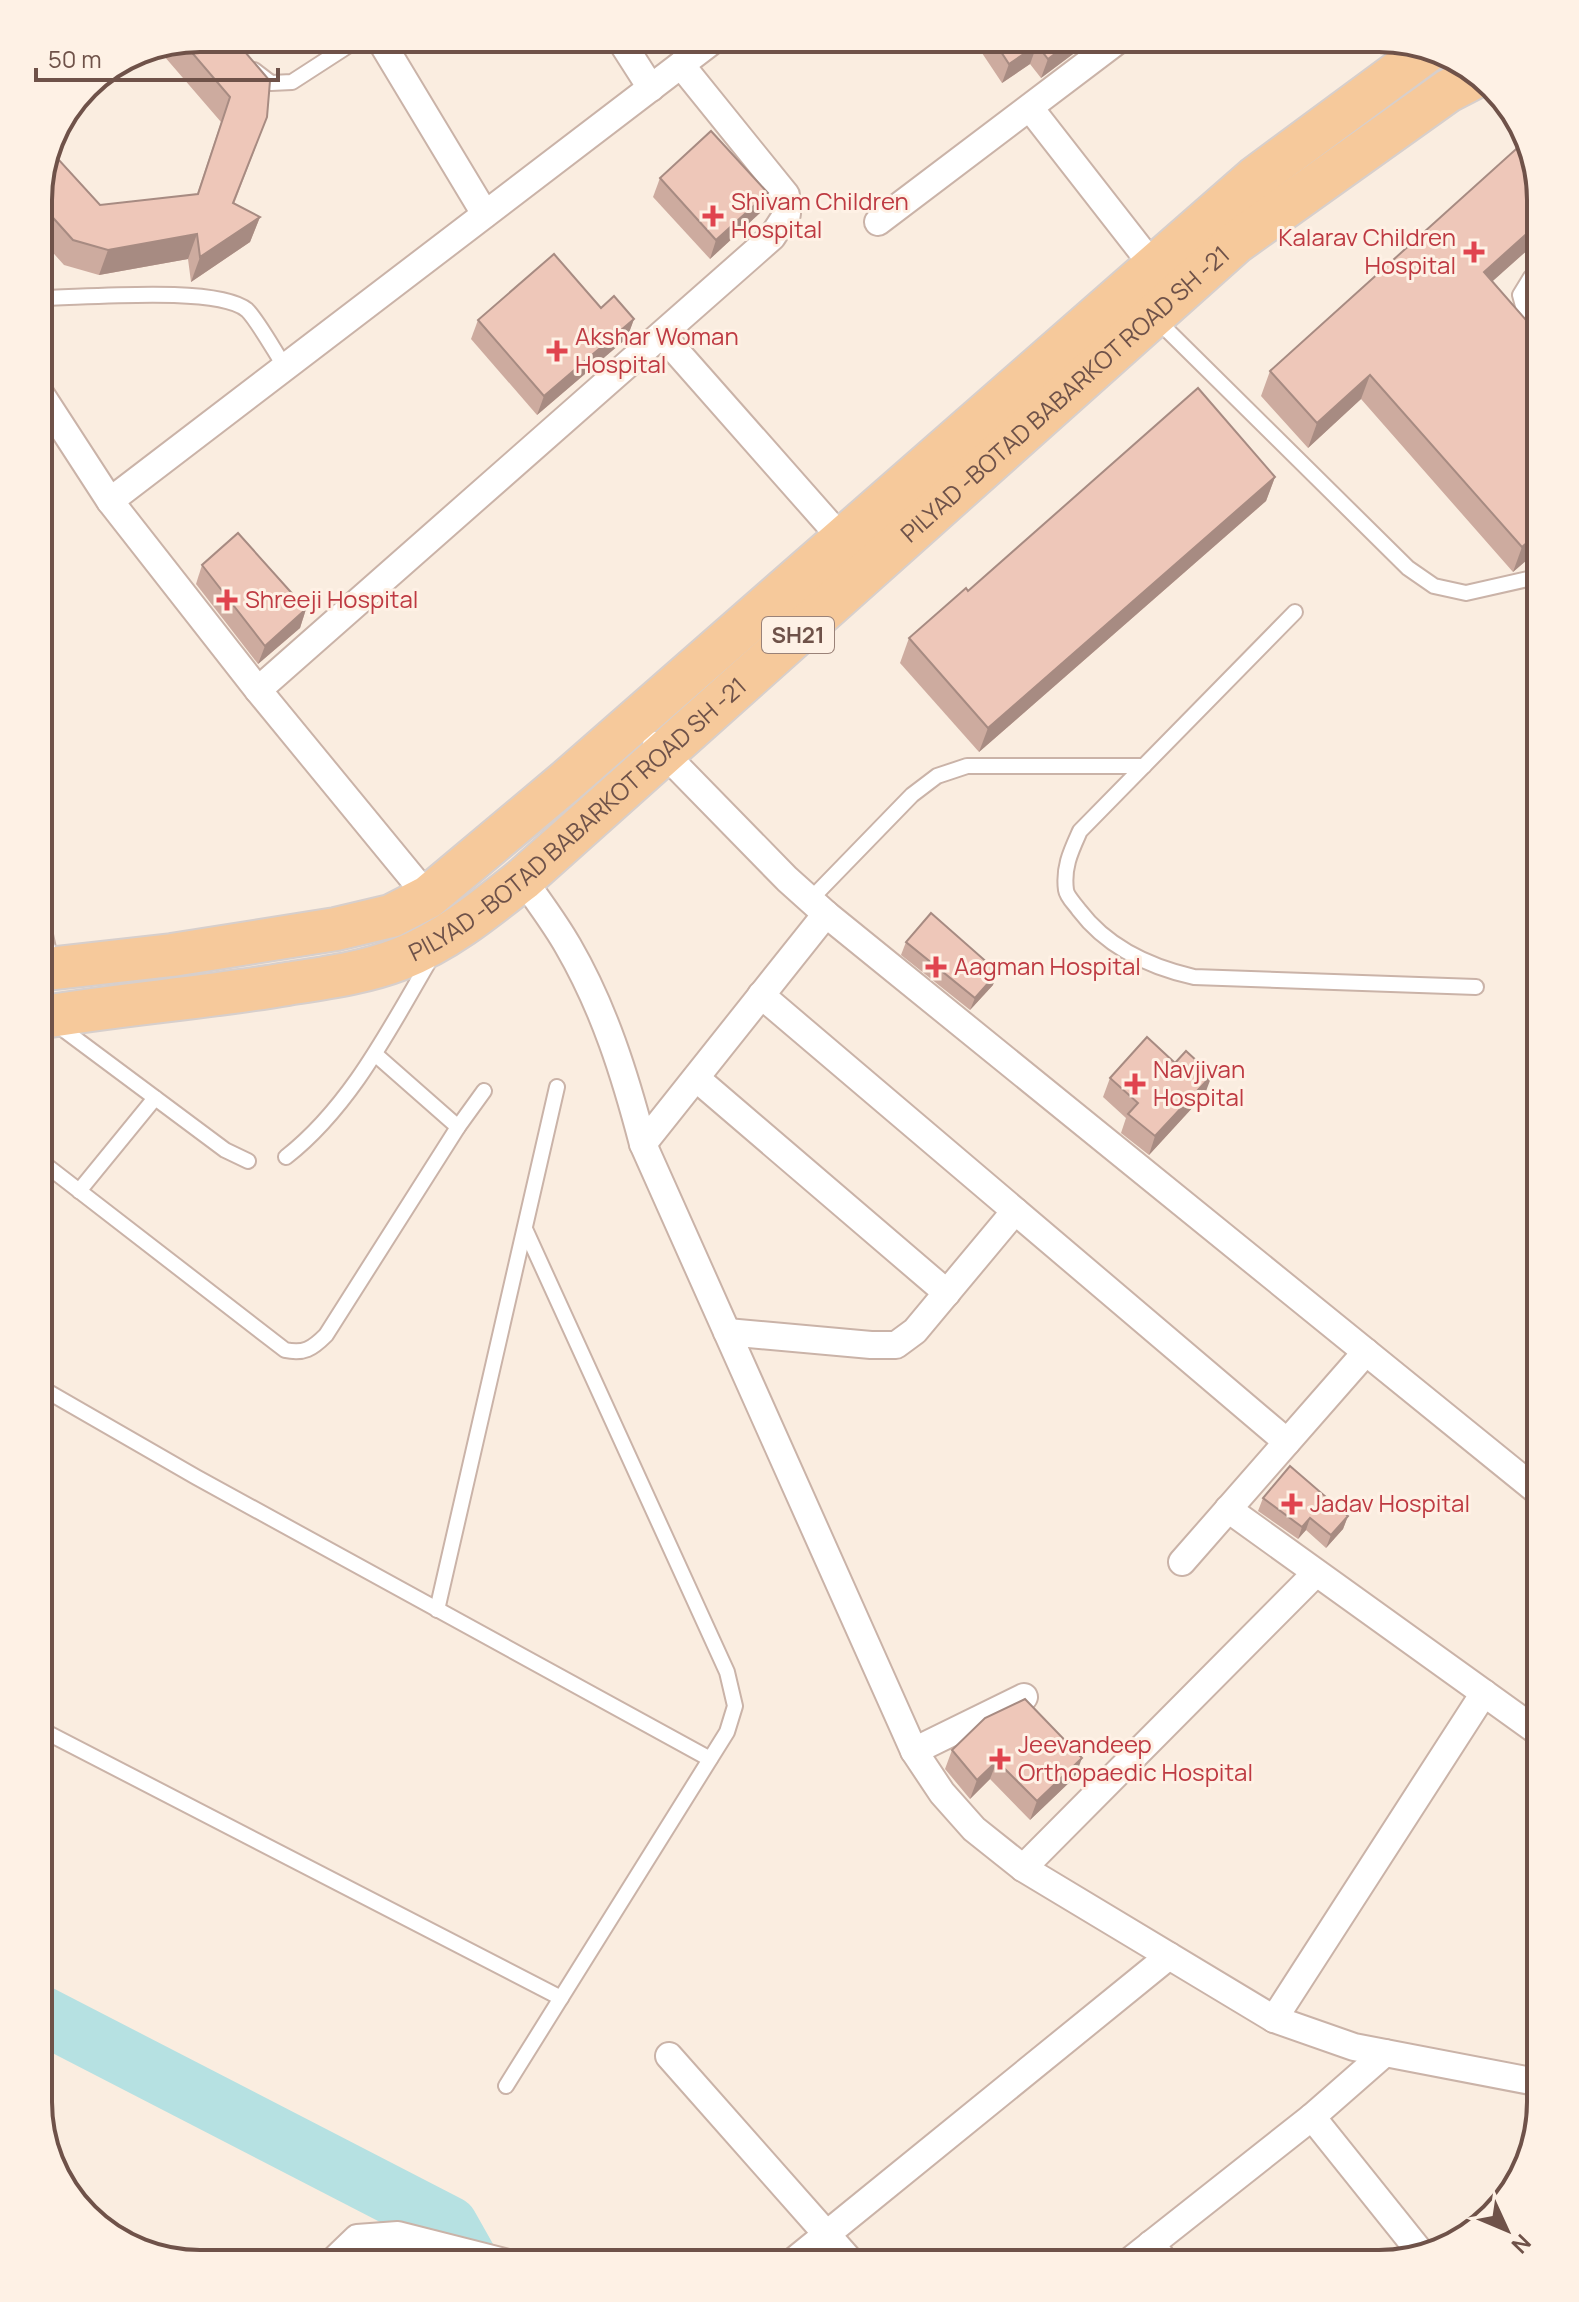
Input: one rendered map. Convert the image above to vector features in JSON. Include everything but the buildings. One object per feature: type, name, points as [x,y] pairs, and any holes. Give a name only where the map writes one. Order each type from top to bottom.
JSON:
[{"type":"main road","name":"PILYAD -BOTAD BABARKOT ROAD SH -21","points":[[52,968],[172,955],[336,929],[391,916],[428,897],[636,720],[1255,178],[1418,58]]},
{"type":"main road","name":"PILYAD -BOTAD BABARKOT ROAD SH -21","points":[[52,1016],[257,989],[356,972],[400,959],[442,939],[523,879],[1235,243],[1448,91],[1467,81]]},
{"type":"street","points":[[387,52],[485,214]]},
{"type":"street","points":[[628,52],[651,88]]},
{"type":"street","points":[[110,501],[698,52]]},
{"type":"street","points":[[878,222],[1103,52]]},
{"type":"street","points":[[258,690],[772,237],[787,214],[786,195],[681,65]]},
{"type":"street","points":[[1030,108],[1154,267]]},
{"type":"street","points":[[662,335],[843,540]]},
{"type":"street","points":[[52,412],[110,501],[258,690],[428,897]]},
{"type":"street","points":[[636,720],[663,754],[818,907],[1527,1483]]},
{"type":"street","points":[[523,879],[568,945],[605,1020],[624,1070],[643,1144],[914,1751],[942,1793],[974,1829],[1023,1868],[1274,2019],[1354,2047],[1527,2080]]},
{"type":"street","points":[[643,1144],[761,995],[818,907]]},
{"type":"street","points":[[761,995],[1287,1442]]},
{"type":"street","points":[[696,1078],[947,1293]]},
{"type":"street","points":[[727,1332],[896,1345],[915,1331],[1015,1211]]},
{"type":"street","points":[[1182,1562],[1366,1352]]},
{"type":"street","points":[[1228,1509],[1484,1693],[1527,1718]]},
{"type":"street","points":[[1023,1868],[1316,1573]]},
{"type":"street","points":[[1274,2019],[1484,1693]]},
{"type":"street","points":[[914,1751],[1024,1697]]},
{"type":"street","points":[[807,2250],[1169,1956]]},
{"type":"street","points":[[1163,2250],[1385,2053]]},
{"type":"street","points":[[669,2056],[841,2250]]},
{"type":"street","points":[[1312,2117],[1415,2246]]},
{"type":"street","points":[[345,2250],[357,2238],[398,2235],[459,2250]]},
{"type":"lane","points":[[246,60],[271,83],[292,82],[338,52]]},
{"type":"lane","points":[[1527,284],[1520,295],[1527,318]]},
{"type":"lane","points":[[52,295],[223,299],[246,310],[285,367]]},
{"type":"lane","points":[[1153,316],[1408,568],[1434,586],[1466,593],[1527,579]]},
{"type":"lane","points":[[1295,612],[1080,831],[1066,864],[1066,893],[1088,922],[1114,943],[1142,960],[1194,977],[1476,987]]},
{"type":"lane","points":[[818,907],[912,795],[937,776],[967,766],[1144,766]]},
{"type":"lane","points":[[286,1157],[308,1140],[330,1115],[375,1054],[442,939]]},
{"type":"lane","points":[[52,1024],[225,1150],[248,1161]]},
{"type":"lane","points":[[375,1054],[458,1127]]},
{"type":"lane","points":[[437,1610],[557,1087]]},
{"type":"lane","points":[[52,1170],[285,1350],[300,1354],[314,1347],[326,1335],[484,1091]]},
{"type":"lane","points":[[79,1191],[155,1098]]},
{"type":"lane","points":[[506,2086],[727,1732],[735,1706],[727,1672],[525,1229]]},
{"type":"lane","points":[[52,1394],[196,1477],[710,1759]]},
{"type":"lane","points":[[52,1735],[561,1998]]},
{"type":"waterway","points":[[52,2020],[449,2225],[463,2250]]},
{"type":"place","name":"Shivam Children Hospital","points":[[713,216]]},
{"type":"place","name":"Kalarav Children Hospital","points":[[1474,252]]},
{"type":"place","name":"Akshar Woman Hospital","points":[[557,351]]},
{"type":"place","name":"Shreeji Hospital","points":[[227,600]]},
{"type":"place","name":"Aagman Hospital","points":[[936,967]]},
{"type":"place","name":"Navjivan Hospital","points":[[1135,1084]]},
{"type":"place","name":"Jadav Hospital","points":[[1292,1504]]},
{"type":"place","name":"Jeevandeep Orthopaedic Hospital","points":[[1000,1759]]}]
